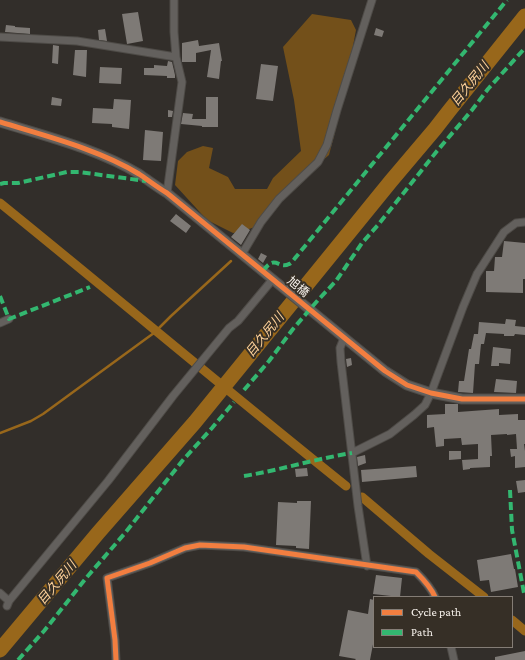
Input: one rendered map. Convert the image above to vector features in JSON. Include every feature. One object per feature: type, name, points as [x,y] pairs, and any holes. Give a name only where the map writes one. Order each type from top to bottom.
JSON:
[{"type":"street","points":[[167,193],[182,82],[176,57],[174,0]]},
{"type":"street","points":[[242,254],[261,222],[279,199],[318,162],[327,145],[372,0]]},
{"type":"street","points":[[0,37],[77,41],[176,57]]},
{"type":"street","name":"旭橋","points":[[0,122],[84,149],[139,174],[167,193],[385,371],[407,385],[431,393],[462,399],[525,399]]},
{"type":"street","points":[[352,453],[390,434],[425,405],[477,274],[504,232],[516,223],[525,222]]},
{"type":"street","points":[[0,593],[8,603],[108,481],[173,396],[229,328],[238,321],[274,280]]},
{"type":"street","points":[[0,323],[10,319]]},
{"type":"street","points":[[344,338],[340,348],[358,506],[367,566]]},
{"type":"street","points":[[116,660],[107,578],[150,563],[185,548],[200,545],[244,547],[416,572],[424,580],[434,596]]},
{"type":"street","points":[[451,648],[454,660]]},
{"type":"shaded area","points":[[312,14],[351,20],[356,30],[342,105],[329,155],[290,189],[255,227],[233,233],[207,220],[175,185],[178,161],[187,152],[203,146],[213,148],[209,168],[228,177],[235,189],[267,189],[273,178],[301,151],[294,100],[283,47]]},
{"type":"building","points":[[138,12],[143,41],[127,44],[122,14]]},
{"type":"building","points":[[6,25],[30,28],[30,34],[5,32]]},
{"type":"building","points":[[376,28],[384,31],[382,37],[374,35]]},
{"type":"building","points":[[105,29],[107,41],[99,40],[98,30]]},
{"type":"building","points":[[198,40],[199,46],[219,43],[222,61],[219,79],[207,77],[211,50],[196,53],[196,62],[182,62],[182,43]]},
{"type":"building","points":[[53,45],[59,46],[58,64],[52,63]]},
{"type":"building","points":[[75,50],[87,50],[86,77],[73,75]]},
{"type":"building","points":[[168,61],[172,62],[175,78],[167,78],[167,76],[144,75],[144,68],[154,68],[154,65],[167,66]]},
{"type":"building","points":[[261,64],[278,66],[273,101],[256,99]]},
{"type":"building","points":[[100,67],[122,68],[121,84],[99,83]]},
{"type":"building","points":[[52,97],[62,99],[61,106],[51,105]]},
{"type":"building","points":[[206,97],[218,97],[218,127],[202,127],[181,124],[183,113],[193,114],[192,119],[206,119]]},
{"type":"building","points":[[114,99],[131,100],[129,129],[112,127],[112,124],[92,123],[93,108],[113,109]]},
{"type":"building","points":[[168,110],[173,111],[172,117],[168,117]]},
{"type":"building","points":[[145,130],[163,132],[161,161],[143,160]]},
{"type":"building","points":[[176,214],[191,226],[186,233],[170,221]]},
{"type":"building","points":[[242,224],[250,230],[241,245],[231,237]]},
{"type":"building","points":[[504,241],[525,243],[525,279],[523,279],[523,293],[486,292],[486,271],[494,271],[495,257],[502,257]]},
{"type":"building","points":[[261,253],[267,256],[263,263],[258,259]]},
{"type":"building","points":[[506,319],[516,320],[515,326],[525,327],[525,335],[515,334],[514,336],[504,336],[504,334],[486,333],[484,344],[481,344],[479,364],[475,364],[473,393],[458,392],[459,381],[464,381],[469,349],[471,349],[474,334],[478,334],[479,322],[505,324]]},
{"type":"building","points":[[493,347],[511,349],[510,364],[499,363],[499,366],[491,366]]},
{"type":"building","points":[[351,358],[352,365],[347,367],[346,359]]},
{"type":"building","points":[[496,379],[517,381],[516,393],[494,392]]},
{"type":"building","points":[[445,404],[458,404],[458,412],[499,409],[499,415],[518,414],[518,420],[525,420],[525,467],[515,468],[515,456],[511,457],[510,449],[517,449],[516,434],[507,434],[491,435],[492,456],[490,456],[490,467],[470,468],[463,470],[462,460],[478,459],[478,444],[462,445],[461,438],[444,439],[444,446],[436,447],[434,427],[427,428],[427,415],[445,414]]},
{"type":"building","points":[[449,451],[461,451],[461,459],[449,460]]},
{"type":"building","points":[[365,455],[366,463],[358,466],[357,457]]},
{"type":"building","points":[[416,466],[417,477],[362,482],[361,470]]},
{"type":"building","points":[[307,468],[308,476],[296,477],[295,469]]},
{"type":"building","points":[[525,480],[525,492],[518,493],[516,481]]},
{"type":"building","points":[[297,501],[311,501],[309,549],[296,548],[296,546],[276,545],[278,502],[297,503]]},
{"type":"building","points":[[511,554],[518,587],[491,592],[489,580],[480,581],[477,560]]},
{"type":"building","points":[[376,575],[402,578],[400,596],[373,594]]},
{"type":"building","points":[[370,599],[373,600],[373,644],[370,660],[355,660],[356,659],[339,656],[348,610],[368,614]]},
{"type":"building","points":[[525,651],[525,660],[495,660],[495,657]]},
{"type":"waterway","name":"目久尻川","points":[[0,650],[98,533],[195,422],[435,129],[525,16]]},
{"type":"waterway","points":[[0,203],[346,486]]},
{"type":"waterway","points":[[0,433],[31,421],[43,414],[154,333],[231,261]]},
{"type":"waterway","points":[[362,497],[429,554],[483,596]]},
{"type":"waterway","points":[[513,621],[525,631]]},
{"type":"marked path","points":[[263,271],[267,266],[274,262],[282,265],[292,262],[507,0]]},
{"type":"marked path","points":[[244,390],[269,361],[293,329],[336,281],[362,243],[437,151],[488,89],[525,48]]},
{"type":"marked path","points":[[0,184],[18,183],[67,172],[79,172],[146,181]]},
{"type":"marked path","points":[[0,296],[9,319],[90,287]]},
{"type":"marked path","points":[[18,660],[125,533],[183,460],[234,402]]},
{"type":"marked path","points":[[244,476],[352,453]]},
{"type":"marked path","points":[[510,490],[512,530],[524,593]]},
{"type":"cycle path","points":[[0,122],[89,150],[139,174],[167,193],[385,371],[407,385],[431,393],[462,399],[525,399]]},
{"type":"cycle path","points":[[116,660],[107,578],[150,563],[185,548],[200,545],[244,547],[416,572],[424,580],[434,596]]}]
